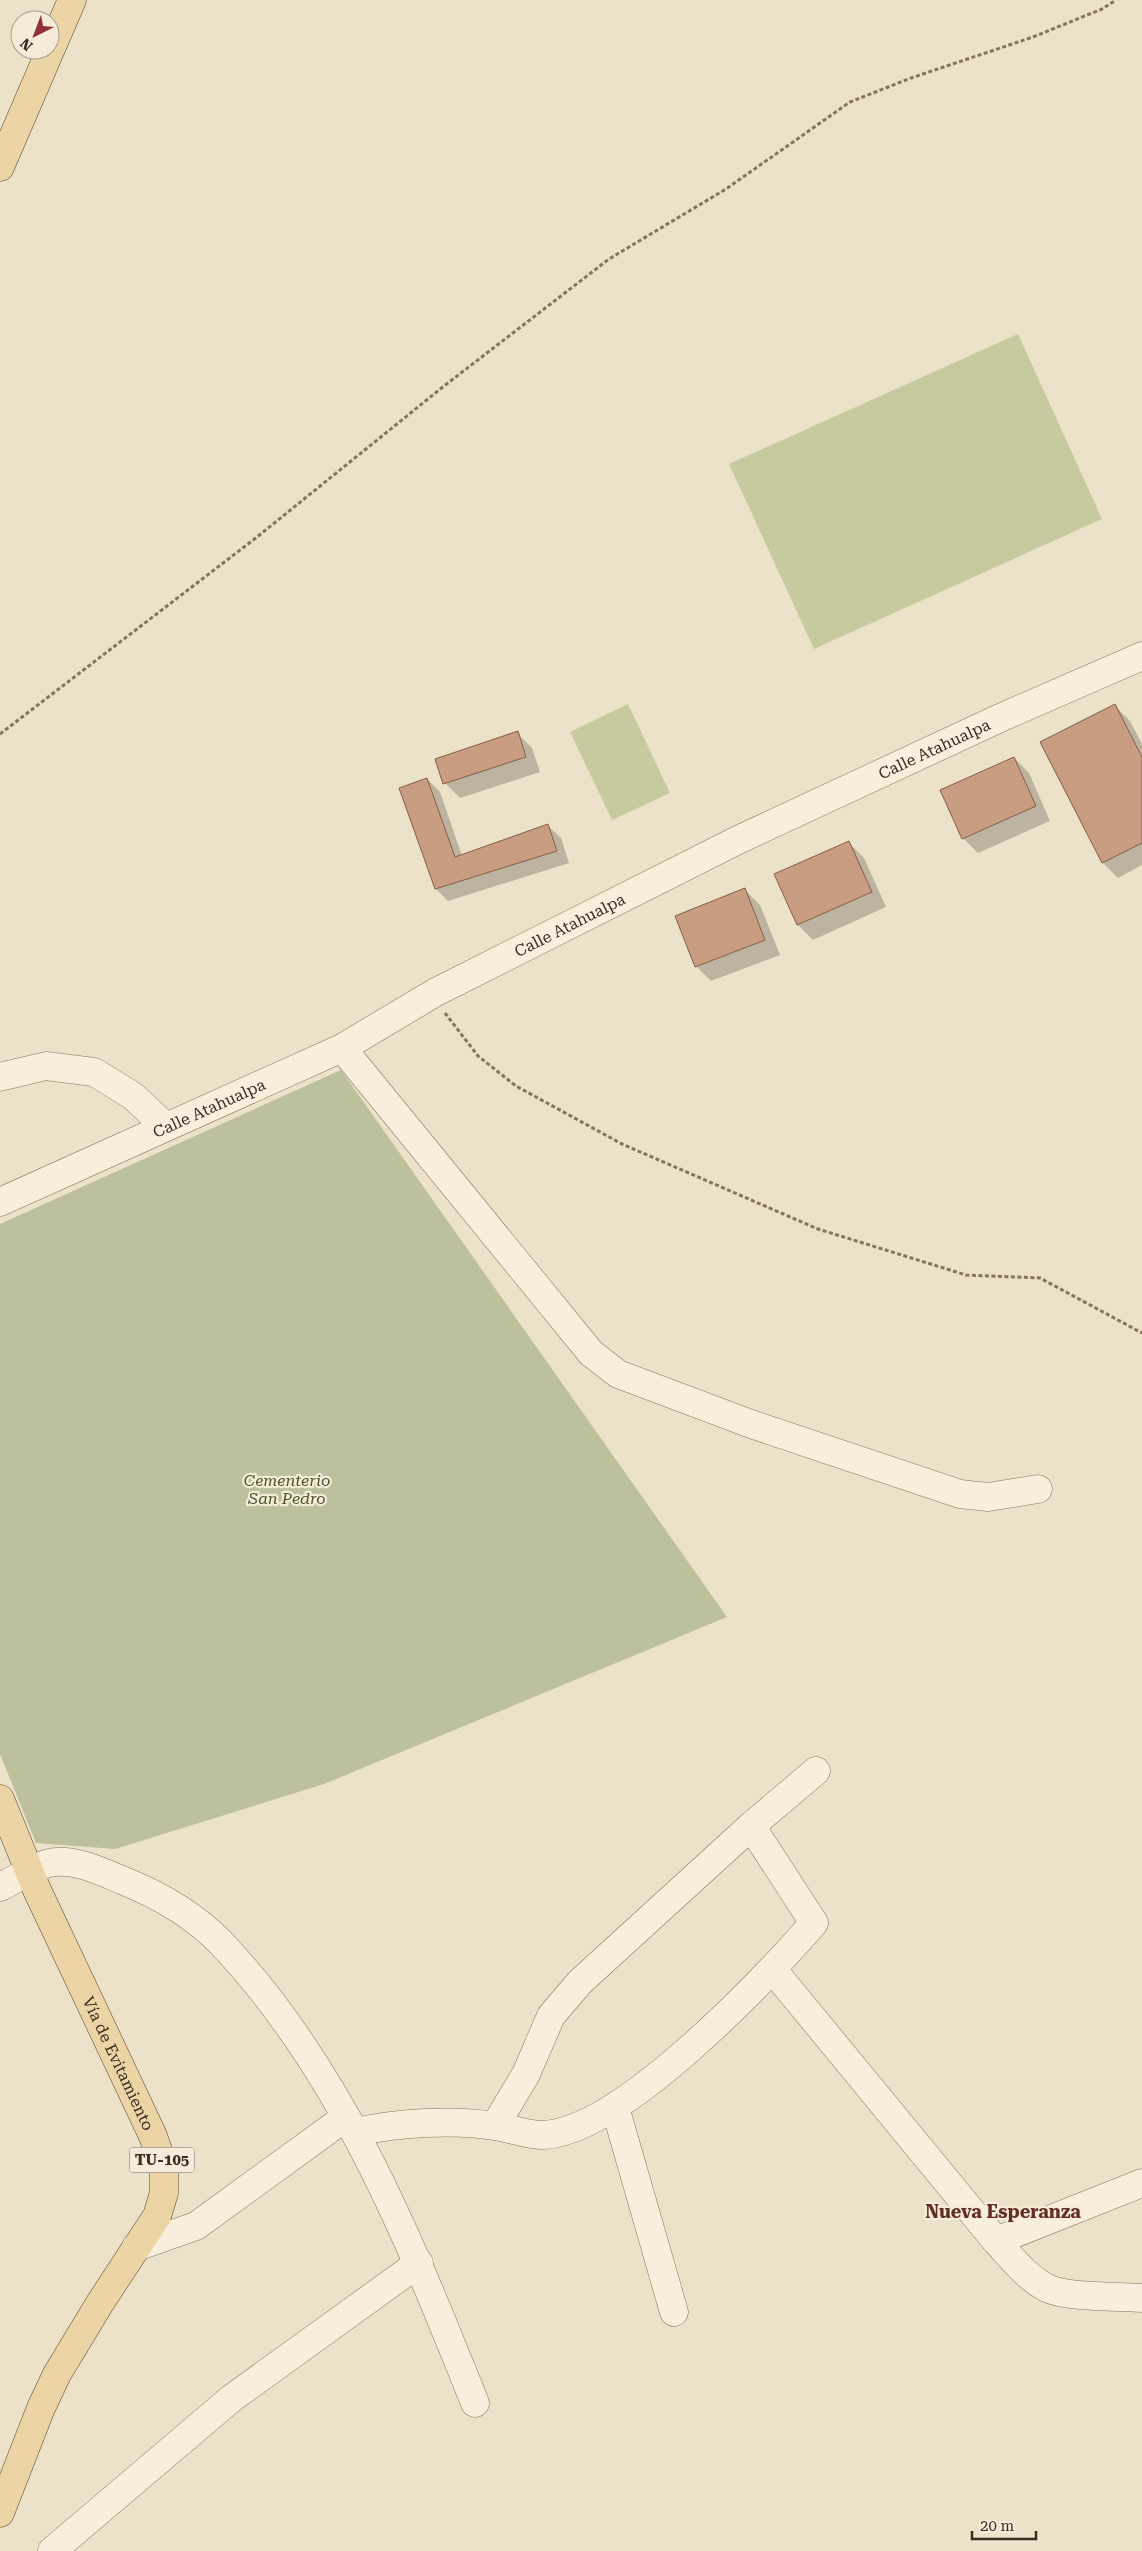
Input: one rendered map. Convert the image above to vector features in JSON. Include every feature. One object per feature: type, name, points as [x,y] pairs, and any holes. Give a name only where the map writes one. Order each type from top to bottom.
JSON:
[{"type":"main road","points":[[0,167],[72,0]]},
{"type":"main road","name":"Vía de Evitamiento","points":[[0,1799],[30,1872],[153,2136],[164,2168],[164,2193],[157,2216],[57,2374],[41,2408],[0,2513]]},
{"type":"street","name":"Calle Atahualpa","points":[[0,1202],[342,1048],[436,992],[740,839],[1000,718],[1142,656]]},
{"type":"street","points":[[342,1048],[591,1353],[618,1374],[750,1424],[960,1494],[988,1497],[1038,1489]]},
{"type":"street","points":[[0,1077],[46,1066],[94,1072],[132,1096],[166,1127]]},
{"type":"street","points":[[496,2126],[526,2074],[551,2016],[580,1982],[751,1826],[816,1771]]},
{"type":"street","points":[[136,2247],[196,2226],[351,2124],[496,2126],[521,2133],[544,2135],[574,2128],[615,2107],[684,2053],[773,1970],[814,1923],[751,1826]]},
{"type":"street","points":[[0,1887],[49,1862],[74,1863],[154,1894],[189,1917],[221,1942],[270,2000],[351,2124],[419,2263],[475,2402]]},
{"type":"street","points":[[773,1970],[996,2241],[1030,2276],[1047,2289],[1070,2293],[1142,2298]]},
{"type":"street","points":[[615,2107],[674,2312]]},
{"type":"street","points":[[996,2241],[1142,2183]]},
{"type":"street","points":[[52,2551],[232,2398],[419,2263]]},
{"type":"path","points":[[0,734],[257,537],[444,386],[609,259],[726,189],[850,102],[911,78],[1033,37],[1102,9],[1116,0]]},
{"type":"path","points":[[436,992],[448,1019],[478,1056],[516,1086],[622,1144],[818,1229],[966,1275],[1040,1278],[1142,1333]]},
{"type":"green space","points":[[1018,334],[1102,519],[814,649],[729,464]]},
{"type":"green space","points":[[628,704],[670,793],[612,820],[570,732]]},
{"type":"green space","name":"Cementerio San Pedro","points":[[341,1070],[727,1617],[324,1784],[115,1849],[36,1843],[0,1754],[0,1224]]},
{"type":"building","points":[[1115,704],[1142,757],[1142,843],[1102,863],[1040,742]]},
{"type":"building","points":[[518,731],[526,757],[443,784],[435,759]]},
{"type":"building","points":[[1014,757],[1036,806],[962,839],[940,790]]},
{"type":"building","points":[[427,778],[455,857],[548,824],[557,851],[435,889],[399,788]]},
{"type":"building","points":[[849,841],[872,892],[797,925],[774,874]]},
{"type":"building","points":[[745,888],[765,940],[695,967],[675,916]]},
{"type":"district","name":"Nueva Esperanza","points":[[1003,2212]]}]
